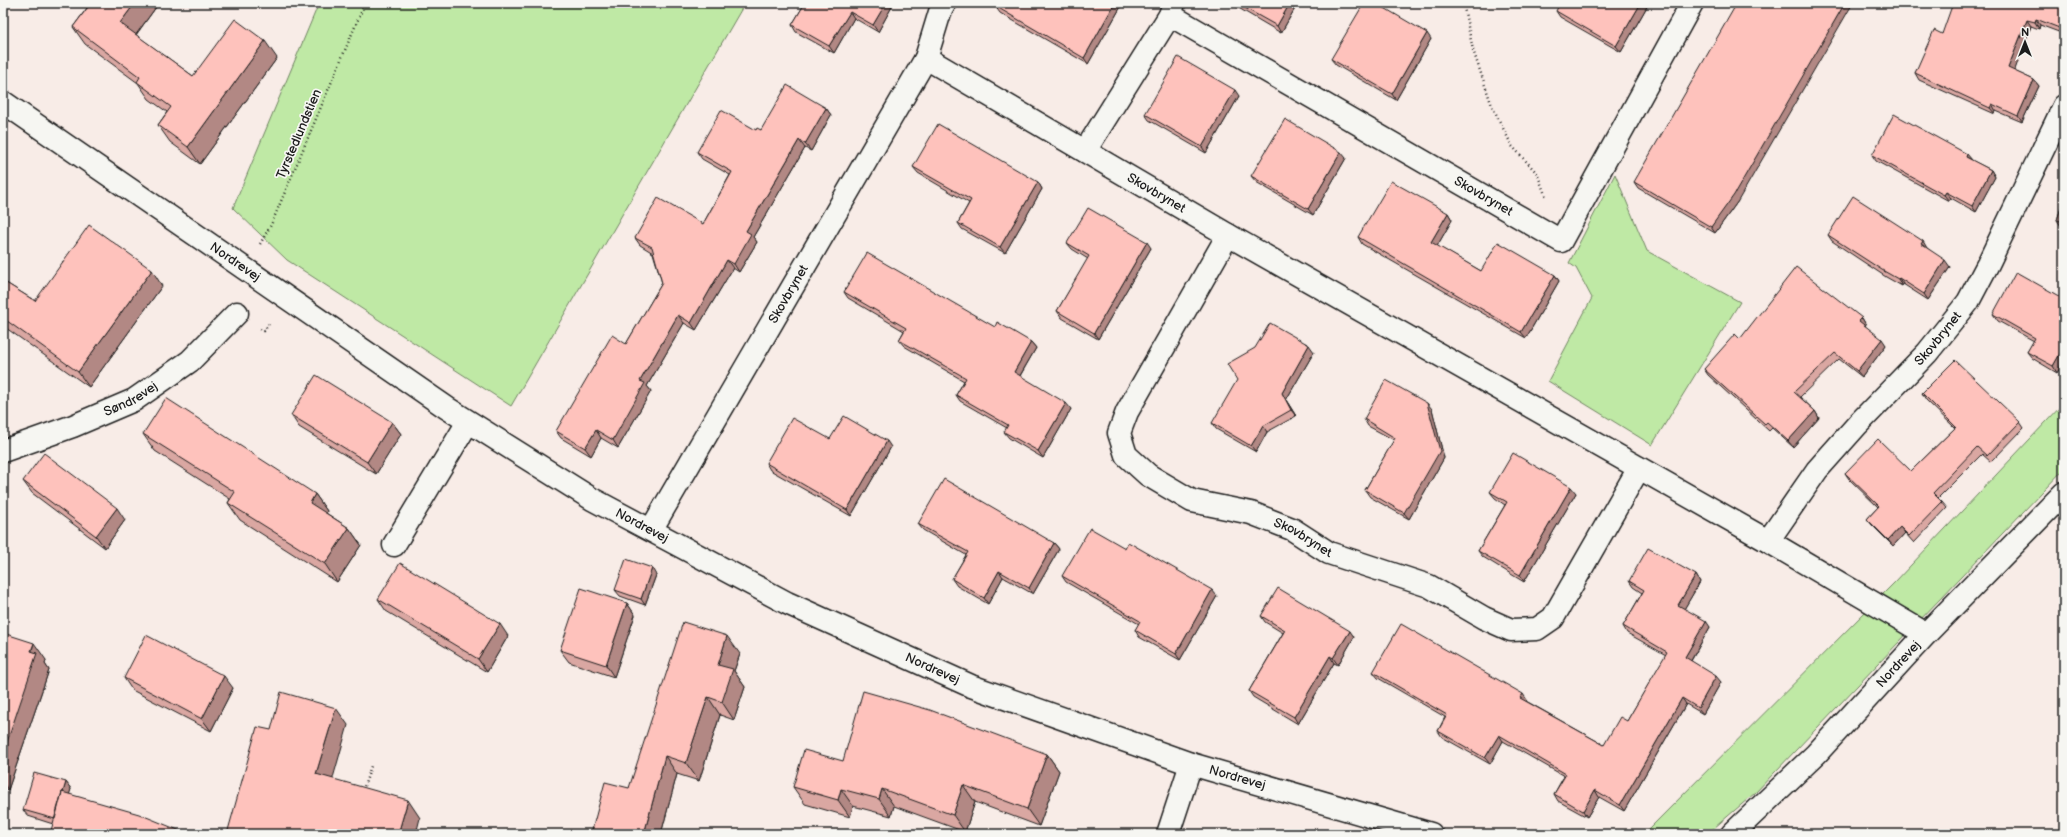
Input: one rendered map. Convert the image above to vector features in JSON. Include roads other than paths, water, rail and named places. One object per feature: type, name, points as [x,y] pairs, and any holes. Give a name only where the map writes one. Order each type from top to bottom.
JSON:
[{"type":"street","name":"Skovbrynet","points":[[651,530],[926,58],[940,12],[945,3]]},
{"type":"street","name":"Skovbrynet","points":[[1085,151],[1172,9],[1561,241],[1692,3]]},
{"type":"street","name":"Skovbrynet","points":[[926,58],[1228,235],[1768,541],[1926,634]]},
{"type":"street","name":"Nordrevej","points":[[3,102],[468,422],[592,499],[787,603],[971,686],[1191,764],[1431,834]]},
{"type":"street","name":"Skovbrynet","points":[[1768,541],[1817,470],[1858,424],[1927,353],[1968,302],[1988,264],[2064,106]]},
{"type":"street","name":"Skovbrynet","points":[[1228,235],[1127,412],[1119,433],[1126,455],[1148,475],[1192,501],[1251,513],[1292,529],[1329,553],[1428,586],[1484,618],[1512,630],[1537,629],[1554,618],[1639,468]]},
{"type":"street","name":"Søndrevej","points":[[3,451],[73,426],[134,400],[190,361],[237,313]]},
{"type":"street","points":[[394,545],[468,422]]},
{"type":"street","name":"Nordrevej","points":[[1732,834],[1816,754],[1926,634],[2064,493]]},
{"type":"street","points":[[1168,834],[1191,764]]}]
